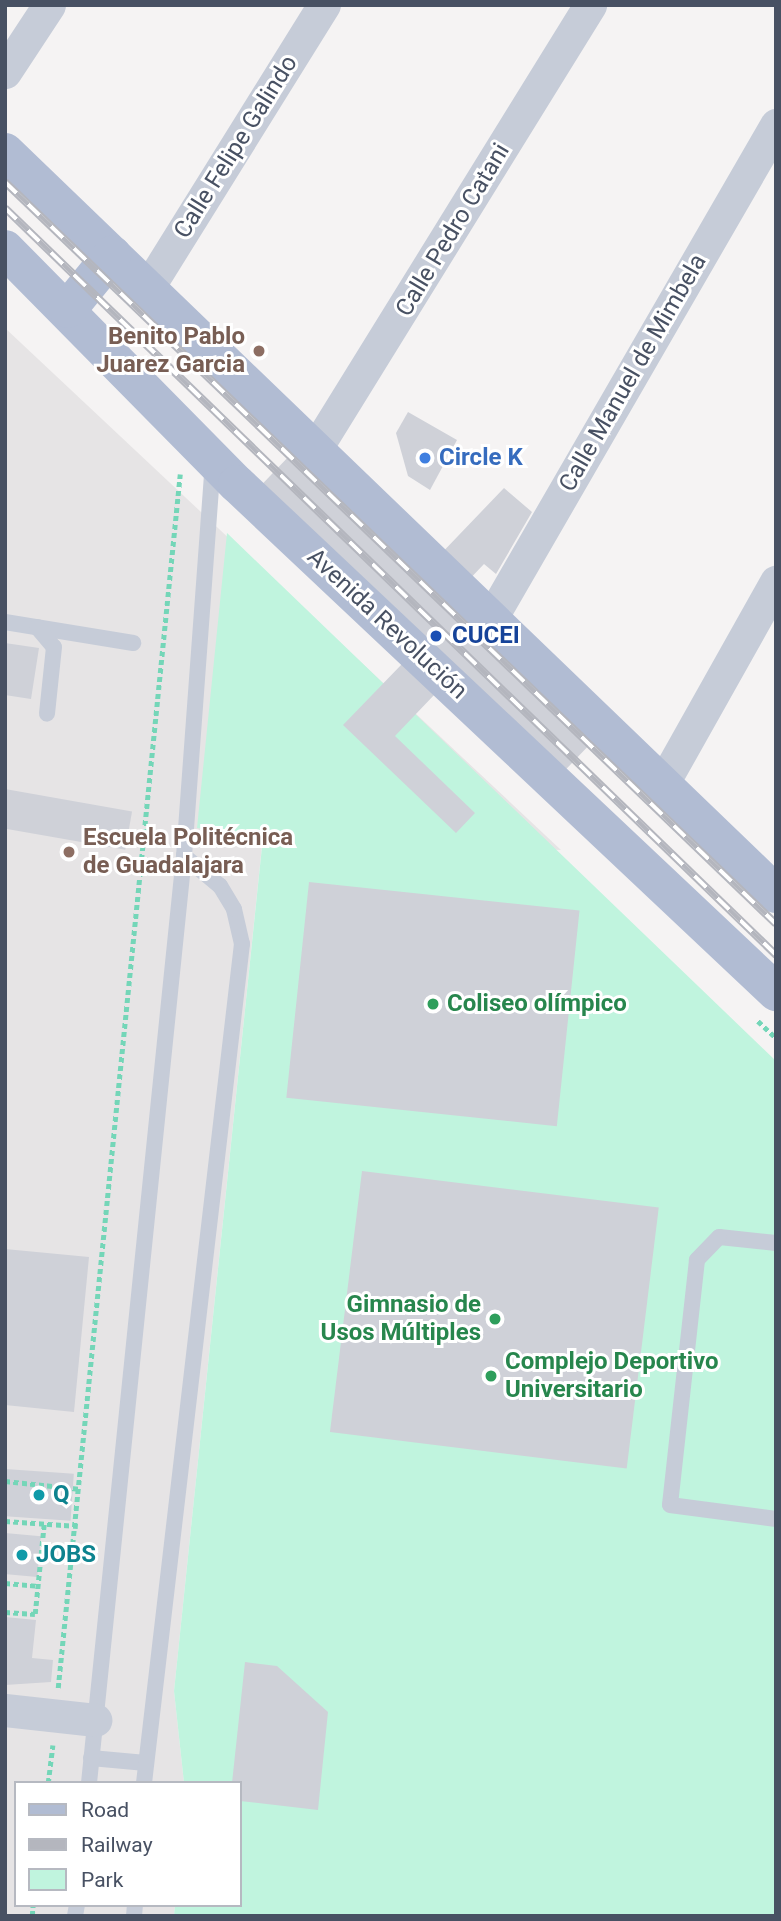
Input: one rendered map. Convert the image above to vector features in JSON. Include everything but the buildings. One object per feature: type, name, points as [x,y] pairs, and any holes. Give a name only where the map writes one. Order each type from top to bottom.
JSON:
[{"type":"main road","points":[[5,152],[313,453],[663,783],[776,894]]},
{"type":"main road","name":"Avenida Revolución","points":[[5,249],[68,309],[198,459],[776,992]]},
{"type":"main road","points":[[68,309],[112,254]]},
{"type":"street","points":[[5,72],[49,5]]},
{"type":"street","name":"Calle Felipe Galindo","points":[[147,289],[324,5]]},
{"type":"street","name":"Calle Pedro Catani","points":[[313,453],[590,5]]},
{"type":"street","name":"Calle Manuel de Mimbela","points":[[490,620],[776,125]]},
{"type":"street","points":[[663,783],[776,582]]},
{"type":"street","points":[[5,1710],[96,1720]]},
{"type":"lane","points":[[89,1781],[184,856],[198,459]]},
{"type":"lane","points":[[5,622],[133,643]]},
{"type":"lane","points":[[37,626],[54,647],[47,715]]},
{"type":"lane","points":[[144,1781],[242,944],[234,909],[220,886],[184,856]]},
{"type":"lane","points":[[776,1243],[719,1237],[697,1260],[670,1505],[776,1518]]},
{"type":"lane","points":[[91,1758],[146,1763]]},
{"type":"path","points":[[48,1781],[198,459]]},
{"type":"path","points":[[5,1481],[81,1489]]},
{"type":"path","points":[[5,1521],[78,1526]]},
{"type":"path","points":[[5,1612],[35,1614],[44,1524]]},
{"type":"path","points":[[5,1583],[38,1586]]},
{"type":"shaded area","points":[[5,328],[561,850],[263,836],[174,1691],[184,1781],[14,1781],[14,1907],[175,1907],[174,1916],[5,1916]]},
{"type":"green space","name":"Complejo Deportivo Universitario","points":[[227,533],[776,1061],[776,1916],[174,1916],[175,1907],[242,1907],[242,1781],[184,1781],[174,1691],[263,837],[197,828]]},
{"type":"railway","points":[[5,182],[776,924]]},
{"type":"railway","points":[[5,208],[776,955]]},
{"type":"place","name":"Benito Pablo Juarez Garcia","points":[[259,351]]},
{"type":"place","name":"Circle K","points":[[425,458]]},
{"type":"place","name":"CUCEI","points":[[436,636]]},
{"type":"place","name":"Escuela Politécnica de Guadalajara","points":[[69,852]]},
{"type":"place","name":"Coliseo olímpico","points":[[433,1004]]},
{"type":"place","name":"Gimnasio de Usos Múltiples","points":[[495,1319]]},
{"type":"place","name":"Complejo Deportivo Universitario","points":[[491,1376]]},
{"type":"place","name":"Q","points":[[39,1495]]},
{"type":"place","name":"JOBS","points":[[22,1555]]}]
